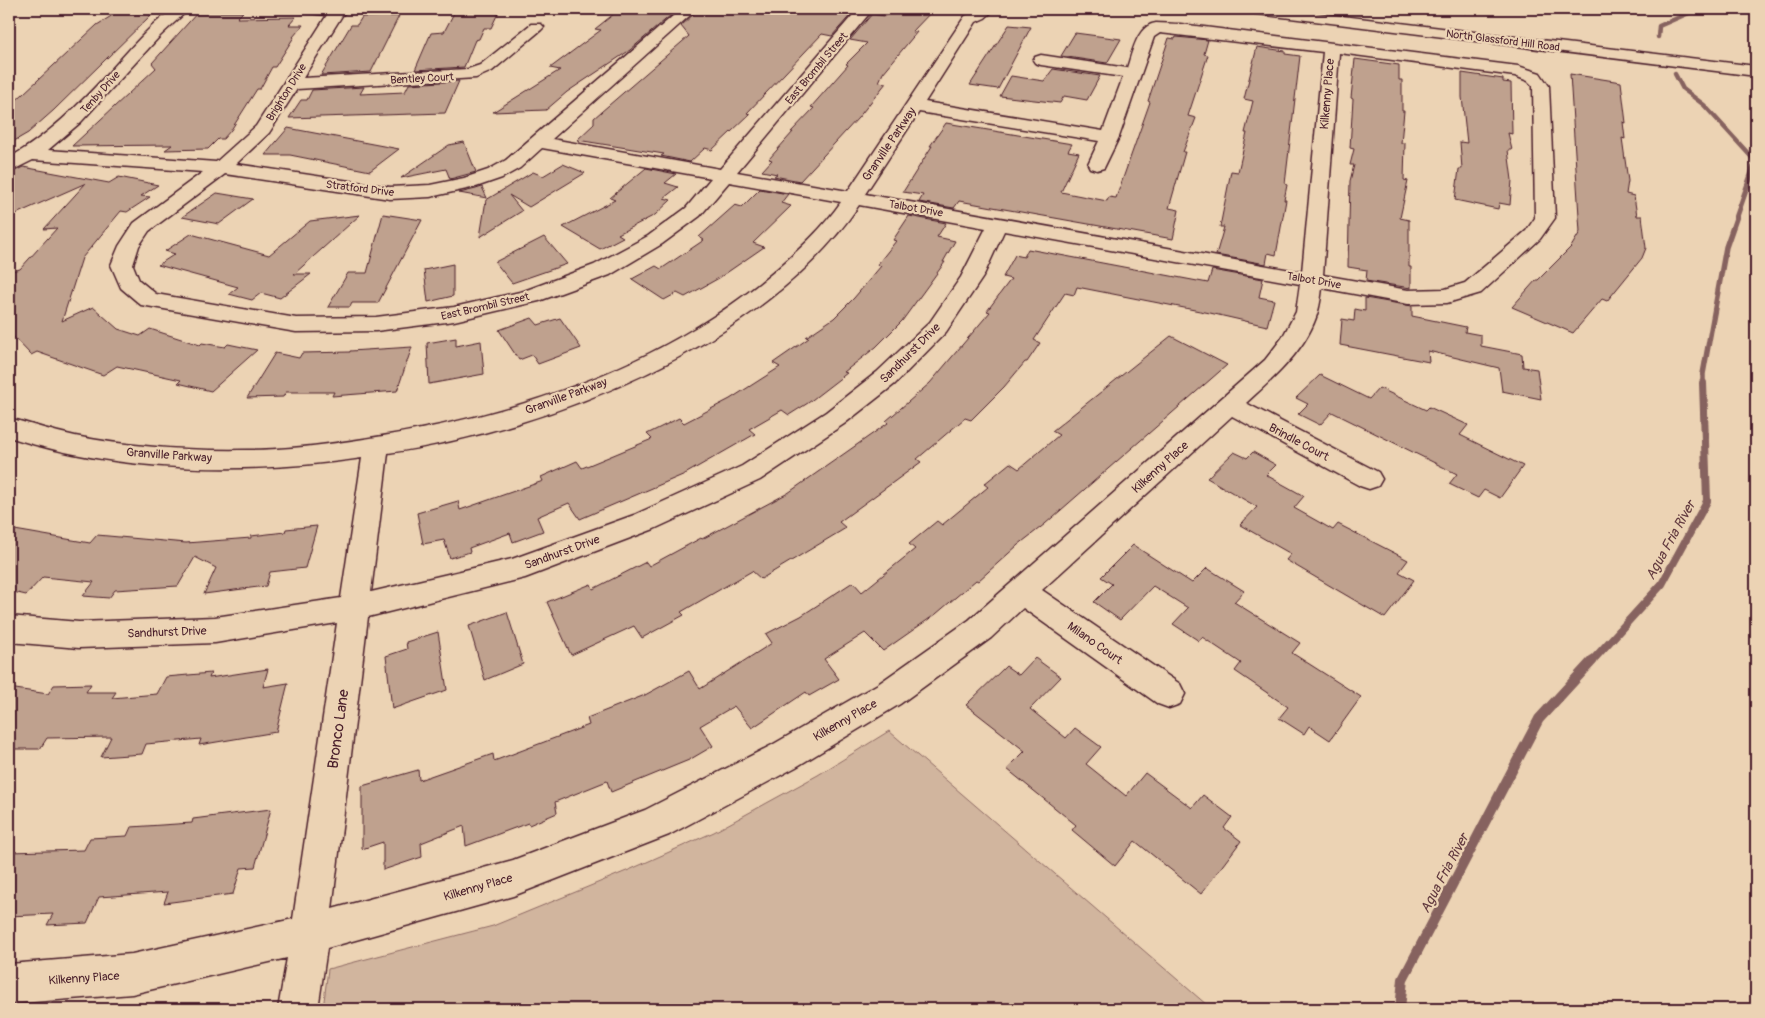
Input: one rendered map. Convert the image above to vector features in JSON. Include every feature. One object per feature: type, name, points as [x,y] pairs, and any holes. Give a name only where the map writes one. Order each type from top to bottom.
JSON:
[{"type":"street","name":"Tenby Drive","points":[[9,166],[51,140],[74,120],[157,29],[182,9]]},
{"type":"street","points":[[306,9],[339,10]]},
{"type":"street","name":"Stratford Drive","points":[[28,154],[221,168],[390,193],[430,191],[468,183],[495,174],[513,164],[690,9]]},
{"type":"street","name":"East Brombil Street","points":[[221,168],[141,227],[129,246],[122,265],[129,283],[149,300],[296,326],[376,324],[444,316],[531,296],[602,270],[655,240],[693,212],[866,9]]},
{"type":"street","name":"North Glassford Hill Road","points":[[1250,9],[1756,71]]},
{"type":"street","name":"North Glassford Hill Road","points":[[1350,9],[1756,58]]},
{"type":"street","name":"Brighton Drive","points":[[221,168],[263,129],[339,10]]},
{"type":"street","name":"Granville Parkway","points":[[9,427],[71,445],[151,456],[256,460],[376,448],[490,422],[580,394],[651,362],[716,328],[766,291],[814,249],[854,197],[975,12]]},
{"type":"street","name":"Bentley Court","points":[[291,84],[470,74],[486,68],[536,27]]},
{"type":"street","name":"Talbot Drive","points":[[539,142],[1408,297],[1447,296],[1473,288],[1533,235],[1545,218],[1541,86],[1534,77],[1518,71],[1180,29],[1156,28],[1147,36],[1133,74]]},
{"type":"street","name":"Kilkenny Place","points":[[9,984],[132,974],[310,934],[513,878],[656,823],[784,756],[889,694],[980,629],[1273,365],[1292,341],[1307,312],[1312,280],[1331,49]]},
{"type":"street","points":[[1041,60],[1133,74],[1110,137],[1097,164]]},
{"type":"street","points":[[915,106],[1110,137]]},
{"type":"street","name":"Sandhurst Drive","points":[[9,629],[80,635],[216,630],[354,608],[515,570],[644,522],[751,473],[835,418],[886,378],[938,327],[972,277],[998,223]]},
{"type":"street","name":"Brindle Court","points":[[1230,404],[1369,479]]},
{"type":"street","name":"Bronco Lane","points":[[298,1009],[310,934],[376,448]]},
{"type":"street","name":"Milano Court","points":[[1022,592],[1169,694]]},
{"type":"shaded area","points":[[889,731],[1207,1005],[1204,1009],[323,1009],[328,969],[493,926],[629,870],[714,832],[818,775]]},
{"type":"building","points":[[456,9],[500,9],[491,28],[484,28],[479,39],[475,40],[464,67],[415,70],[431,33],[444,32]]},
{"type":"building","points":[[620,9],[678,9],[630,50],[567,92],[546,110],[493,112],[560,70],[550,68],[601,30],[595,29]]},
{"type":"building","points":[[699,9],[843,9],[854,11],[832,36],[822,34],[747,113],[750,114],[712,150],[705,148],[690,162],[661,156],[664,154],[577,140],[594,124],[594,118],[689,36],[681,26]]},
{"type":"building","points":[[891,9],[934,9],[912,32],[917,32],[883,73],[879,82],[886,83],[858,118],[800,181],[774,176],[777,174],[762,171],[772,160],[769,159],[793,132],[791,132],[814,108],[811,107],[848,65],[846,64],[867,43],[850,40],[872,14],[885,16]]},
{"type":"building","points":[[198,12],[243,12],[237,18],[296,17],[289,25],[303,25],[293,37],[275,67],[272,67],[260,89],[257,89],[231,130],[223,139],[218,139],[208,149],[165,150],[172,145],[72,146],[156,68],[152,63]]},
{"type":"building","points":[[116,13],[153,13],[54,110],[28,133],[9,144],[9,107],[97,25]]},
{"type":"building","points":[[399,16],[371,72],[321,75],[351,25],[357,25],[362,17]]},
{"type":"building","points":[[1009,25],[1031,27],[998,89],[970,85]]},
{"type":"building","points":[[1075,33],[1121,39],[1107,63],[1061,56]]},
{"type":"building","points":[[1176,37],[1208,40],[1204,54],[1208,55],[1188,116],[1196,118],[1183,152],[1185,152],[1169,208],[1179,210],[1173,239],[959,201],[954,208],[919,202],[923,195],[903,192],[946,123],[1072,144],[1068,151],[1079,153],[1061,192],[1107,201],[1109,197],[1116,198],[1150,102],[1148,101],[1169,38],[1175,39]]},
{"type":"building","points":[[1257,47],[1285,51],[1285,54],[1300,56],[1285,184],[1287,185],[1284,200],[1286,200],[1276,255],[1268,253],[1266,264],[1216,255],[1224,227],[1220,227],[1231,171],[1238,172],[1247,133],[1245,133],[1253,101],[1244,99]]},
{"type":"building","points":[[1355,59],[1399,65],[1399,80],[1402,80],[1402,111],[1404,111],[1401,143],[1405,143],[1404,180],[1408,181],[1400,218],[1409,220],[1411,288],[1366,281],[1367,270],[1348,267],[1350,181],[1354,165],[1350,165],[1354,149],[1350,148],[1353,99],[1351,98]]},
{"type":"building","points":[[1053,69],[1100,76],[1087,100],[1064,96],[1060,103],[1000,96],[1011,76],[1044,81]]},
{"type":"building","points":[[1462,73],[1503,79],[1503,82],[1511,83],[1512,134],[1508,133],[1512,150],[1508,150],[1512,180],[1510,205],[1499,203],[1498,209],[1455,200],[1459,169],[1462,169],[1460,142],[1467,143],[1462,97]]},
{"type":"building","points":[[1570,74],[1621,82],[1626,123],[1623,122],[1625,139],[1622,138],[1628,181],[1626,194],[1634,196],[1637,216],[1642,216],[1646,248],[1642,258],[1607,301],[1602,299],[1573,333],[1512,307],[1536,280],[1571,247],[1580,232]]},
{"type":"building","points":[[459,81],[445,113],[289,118],[301,100],[307,100],[312,90],[364,87],[360,94],[405,92],[409,84]]},
{"type":"building","points":[[288,128],[399,149],[370,171],[290,155],[265,155]]},
{"type":"building","points":[[464,142],[476,172],[450,179],[446,169],[401,178],[449,145]]},
{"type":"building","points":[[563,164],[585,173],[529,207],[509,195],[522,211],[480,237],[486,200],[533,172],[543,176]]},
{"type":"building","points":[[23,167],[109,183],[119,177],[158,185],[141,196],[150,197],[127,212],[121,211],[82,258],[62,321],[93,307],[118,329],[140,336],[150,329],[200,345],[202,343],[225,347],[228,344],[257,350],[211,391],[178,383],[181,380],[117,366],[103,375],[37,352],[31,355],[9,332],[9,279],[12,271],[20,269],[57,228],[44,229],[86,183],[9,217],[9,174]]},
{"type":"building","points":[[646,168],[676,174],[665,183],[678,187],[664,198],[671,200],[655,215],[618,234],[623,237],[600,249],[563,227],[615,200],[610,198]]},
{"type":"building","points":[[482,187],[487,198],[459,193],[476,189]]},
{"type":"building","points":[[760,189],[788,194],[781,203],[791,206],[753,243],[764,247],[719,278],[685,297],[677,293],[664,300],[632,279],[656,266],[661,269],[704,240],[699,237],[735,205],[742,207]]},
{"type":"building","points":[[217,193],[253,199],[219,224],[182,217]]},
{"type":"building","points":[[383,214],[422,220],[378,303],[352,303],[350,307],[328,307],[348,273],[367,273]]},
{"type":"building","points":[[360,215],[294,274],[311,274],[280,298],[261,293],[252,300],[229,294],[238,287],[158,265],[175,254],[165,251],[191,234],[269,255],[310,221]]},
{"type":"building","points":[[909,216],[946,223],[937,237],[955,241],[943,262],[945,262],[902,321],[876,347],[844,372],[847,373],[808,403],[789,415],[782,410],[749,429],[755,434],[685,474],[580,519],[569,503],[537,517],[543,531],[513,542],[510,533],[469,548],[470,552],[450,558],[444,540],[423,544],[417,513],[458,501],[460,510],[543,481],[541,477],[577,461],[582,468],[652,439],[647,434],[679,418],[684,423],[730,399],[780,367],[773,363],[834,318],[854,298],[881,266],[877,265],[896,241],[893,240]]},
{"type":"building","points":[[544,237],[567,264],[512,283],[495,262]]},
{"type":"building","points":[[1028,249],[1208,283],[1212,270],[1263,279],[1259,297],[1274,300],[1267,326],[1077,287],[1074,295],[1065,293],[1034,340],[1040,343],[1027,362],[1004,387],[971,420],[965,418],[917,459],[921,462],[839,522],[846,528],[761,579],[752,571],[681,612],[684,615],[642,638],[634,626],[571,655],[547,602],[591,584],[593,589],[646,562],[649,566],[702,539],[788,493],[888,423],[886,421],[930,383],[990,312],[987,311],[1011,279],[1003,277],[1015,255],[1024,257]]},
{"type":"building","points":[[453,264],[453,296],[428,302],[424,270]]},
{"type":"building","points":[[1365,298],[1412,306],[1412,316],[1466,327],[1465,332],[1481,335],[1481,346],[1522,354],[1523,367],[1537,369],[1541,399],[1502,391],[1499,368],[1428,351],[1429,362],[1340,345],[1342,319],[1354,321],[1355,309],[1365,311]]},
{"type":"building","points":[[532,318],[538,325],[560,318],[581,348],[538,364],[532,355],[519,360],[499,330]]},
{"type":"building","points":[[1171,336],[1227,365],[1045,524],[936,614],[883,651],[865,633],[824,659],[839,679],[809,696],[806,692],[752,728],[734,706],[700,726],[713,746],[689,760],[611,792],[607,781],[555,802],[557,813],[529,825],[528,823],[466,846],[464,826],[421,843],[422,857],[383,870],[383,842],[362,849],[362,786],[418,770],[419,780],[493,754],[494,761],[589,725],[587,718],[645,695],[689,671],[700,689],[772,643],[766,634],[801,616],[853,582],[862,592],[915,549],[909,544],[937,521],[942,525],[988,487],[984,484],[1010,463],[1019,469],[1059,435],[1052,431]]},
{"type":"building","points":[[456,338],[456,346],[481,341],[484,374],[429,384],[427,343]]},
{"type":"building","points":[[412,347],[397,391],[332,396],[334,392],[286,392],[283,397],[247,398],[275,353],[299,358],[302,353],[350,352]]},
{"type":"building","points":[[1320,375],[1369,399],[1379,388],[1426,410],[1429,407],[1468,425],[1460,435],[1523,466],[1500,498],[1484,490],[1478,498],[1449,484],[1457,474],[1332,412],[1320,425],[1298,414],[1308,404],[1296,398]]},
{"type":"building","points":[[1234,452],[1247,458],[1253,452],[1276,465],[1266,475],[1304,496],[1294,508],[1333,530],[1338,524],[1408,560],[1399,572],[1414,580],[1385,618],[1286,560],[1291,554],[1240,525],[1257,507],[1207,478]]},
{"type":"building","points":[[317,526],[305,568],[270,572],[266,586],[204,594],[216,568],[195,557],[178,586],[115,590],[109,598],[83,596],[94,582],[43,577],[26,595],[9,591],[9,529],[90,543],[97,535],[186,543],[251,538],[251,536],[285,532],[286,529]]},
{"type":"building","points":[[1133,545],[1192,583],[1207,568],[1244,591],[1234,602],[1300,643],[1292,653],[1361,697],[1330,740],[1309,726],[1304,734],[1279,718],[1288,707],[1235,671],[1241,663],[1202,637],[1199,641],[1173,624],[1188,608],[1153,586],[1120,620],[1094,602],[1112,584],[1101,577]]},
{"type":"building","points":[[507,612],[523,664],[485,680],[469,626]]},
{"type":"building","points":[[438,632],[447,690],[392,709],[386,656],[407,649],[406,642]]},
{"type":"building","points":[[1035,658],[1061,677],[1030,709],[1066,738],[1075,728],[1101,747],[1086,764],[1126,796],[1145,773],[1192,808],[1203,795],[1232,817],[1224,828],[1241,841],[1201,894],[1135,841],[1115,866],[1072,830],[1076,825],[1007,769],[1025,751],[966,705],[1006,666],[1019,675]]},
{"type":"building","points":[[268,669],[263,687],[288,683],[276,732],[199,745],[201,739],[146,744],[142,754],[101,757],[111,737],[47,738],[40,749],[9,749],[9,688],[48,694],[54,685],[91,684],[86,692],[116,692],[112,698],[157,694],[166,677],[211,673],[209,678]]},
{"type":"building","points":[[271,809],[255,867],[241,868],[233,894],[164,903],[168,892],[99,897],[87,923],[47,925],[53,914],[9,916],[9,852],[84,850],[90,838],[127,836],[131,827],[192,823],[193,819]]},
{"type":"waterway","name":"Agua Fria River","points":[[1658,37],[1659,26],[1698,9]]},
{"type":"waterway","name":"Agua Fria River","points":[[1675,74],[1683,89],[1704,105],[1756,162],[1754,168]]},
{"type":"waterway","name":"Agua Fria River","points":[[1703,383],[1703,374],[1726,247],[1754,167]]},
{"type":"waterway","name":"Agua Fria River","points":[[1592,661],[1662,584],[1707,501],[1703,383]]},
{"type":"waterway","name":"Agua Fria River","points":[[1400,1009],[1403,979],[1539,719],[1593,660]]}]
